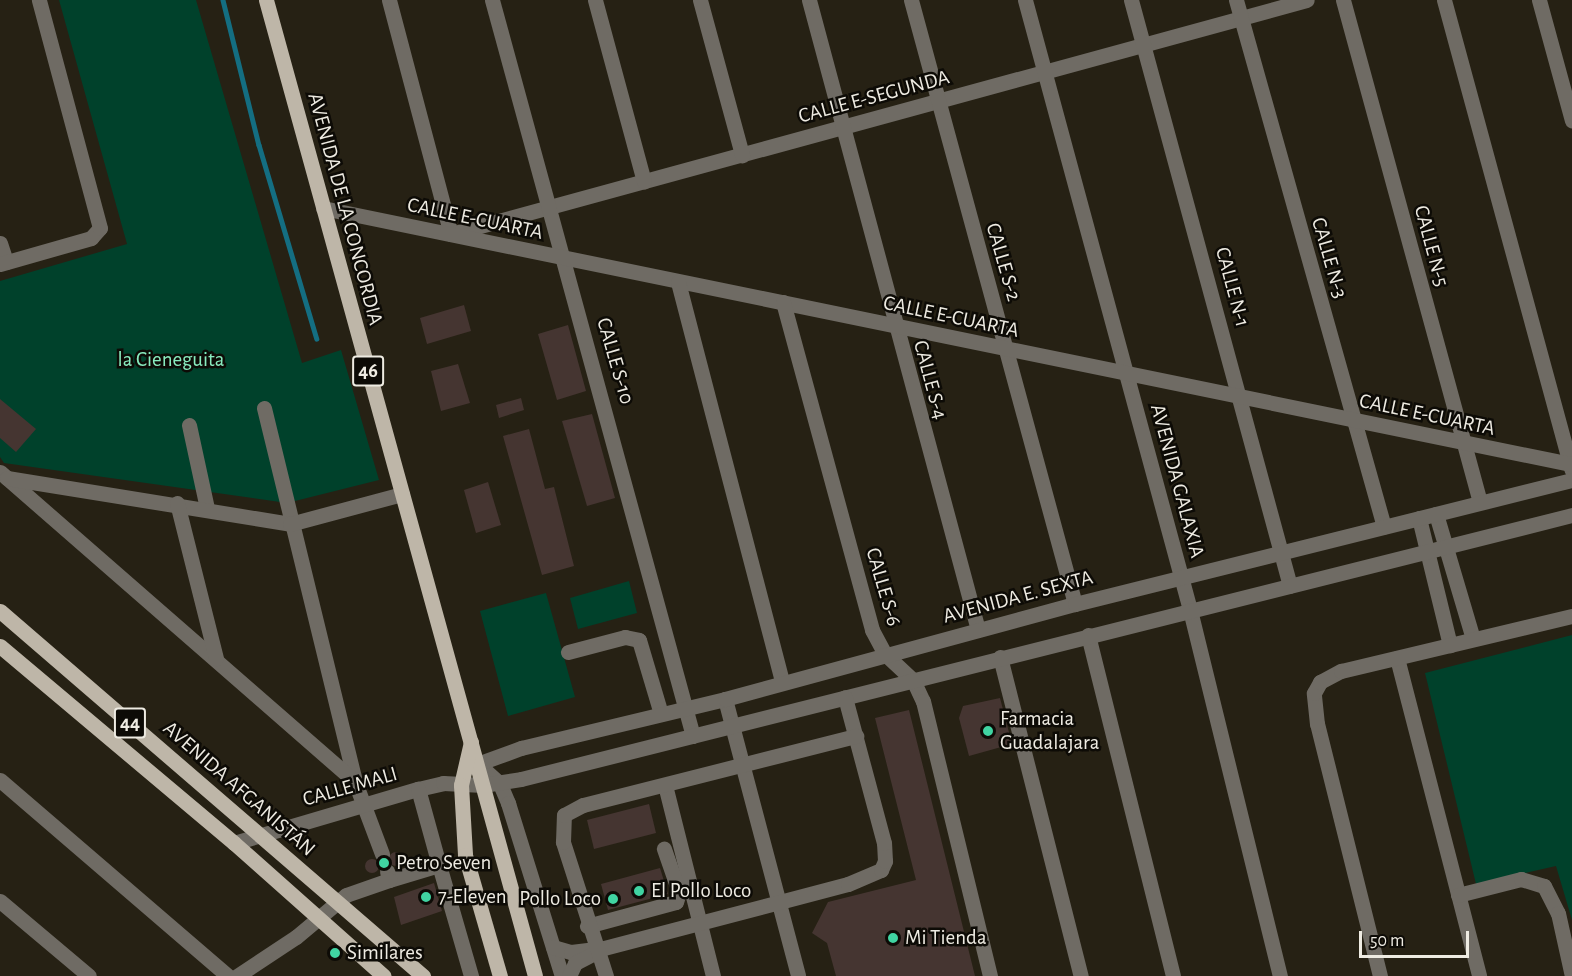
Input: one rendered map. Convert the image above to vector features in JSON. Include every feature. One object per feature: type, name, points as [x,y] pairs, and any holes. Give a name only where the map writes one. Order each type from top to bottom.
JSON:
[{"type":"main road","name":"AVENIDA DE LA CONCORDIA","points":[[266,0],[471,741],[470,766]]},
{"type":"main road","name":"AVENIDA AFGANISTÁN","points":[[0,611],[423,976]]},
{"type":"main road","name":"AVENIDA AFGANISTÁN","points":[[0,646],[234,843],[384,976]]},
{"type":"main road","name":"46","points":[[470,766],[461,785],[461,818],[470,878],[500,976]]},
{"type":"main road","name":"46","points":[[470,766],[483,785],[535,976]]},
{"type":"street","points":[[0,243],[3,263],[91,238],[100,228],[39,0]]},
{"type":"street","points":[[389,0],[451,234]]},
{"type":"street","name":"CALLE S-10","points":[[492,0],[693,736]]},
{"type":"street","points":[[595,0],[644,181]]},
{"type":"street","points":[[700,0],[742,155]]},
{"type":"street","name":"CALLE S-4","points":[[808,0],[844,127],[894,326],[978,630]]},
{"type":"street","name":"CALLE S-2","points":[[911,0],[1075,604]]},
{"type":"street","name":"AVENIDA GALAXIA","points":[[1025,0],[1190,610],[1280,976]]},
{"type":"street","name":"CALLE N-1","points":[[1131,0],[1290,586]]},
{"type":"street","name":"CALLE N-3","points":[[1236,0],[1384,527]]},
{"type":"street","name":"CALLE E-SEGUNDA","points":[[451,234],[1307,0]]},
{"type":"street","name":"CALLE N-5","points":[[1343,0],[1462,444],[1480,502]]},
{"type":"street","points":[[1444,0],[1571,467]]},
{"type":"street","points":[[1539,0],[1572,121]]},
{"type":"street","name":"CALLE E-CUARTA","points":[[323,208],[1571,467]]},
{"type":"street","points":[[678,282],[782,682]]},
{"type":"street","name":"CALLE S-6","points":[[783,302],[872,630],[885,654],[913,680],[923,701],[990,976]]},
{"type":"street","points":[[264,408],[290,524],[355,782],[382,854]]},
{"type":"street","points":[[189,425],[207,508]]},
{"type":"street","points":[[3,475],[177,502],[290,524],[402,494]]},
{"type":"street","points":[[3,475],[216,658],[355,782]]},
{"type":"street","name":"AVENIDA E. SEXTA","points":[[470,766],[1075,604],[1572,480]]},
{"type":"street","points":[[177,502],[216,658]]},
{"type":"street","points":[[1436,514],[1473,639]]},
{"type":"street","points":[[483,785],[500,784],[1572,515]]},
{"type":"street","points":[[1419,518],[1450,645]]},
{"type":"street","points":[[1380,976],[1314,707],[1314,693],[1320,682],[1330,675],[1572,616]]},
{"type":"street","points":[[1088,635],[1173,976]]},
{"type":"street","points":[[568,651],[625,637],[639,640],[661,714]]},
{"type":"street","points":[[1000,657],[1081,976]]},
{"type":"street","points":[[1397,658],[1479,976]]},
{"type":"street","points":[[553,947],[571,952],[598,950],[873,876],[885,861],[884,843],[845,697]]},
{"type":"street","points":[[725,699],[798,976]]},
{"type":"street","points":[[606,976],[587,926],[563,842],[564,815],[582,805],[856,736]]},
{"type":"street","points":[[470,766],[500,784],[562,976]]},
{"type":"street","name":"CALLE MALI","points":[[234,843],[443,783],[470,766]]},
{"type":"street","points":[[0,780],[228,976]]},
{"type":"street","name":"CALLE MALI","points":[[443,783],[483,785]]},
{"type":"street","points":[[665,785],[713,976]]},
{"type":"street","points":[[418,789],[471,976]]},
{"type":"street","points":[[587,926],[676,902],[679,892],[664,849]]},
{"type":"street","points":[[237,976],[319,919],[346,895],[388,875],[439,865]]},
{"type":"street","points":[[1458,895],[1521,879],[1544,886],[1558,913],[1572,976]]},
{"type":"street","points":[[0,901],[89,976]]},
{"type":"street","points":[[569,976],[575,963],[598,950]]},
{"type":"green space","name":"la Cieneguita","points":[[59,0],[196,0],[302,363],[341,350],[379,480],[287,503],[4,463],[0,457],[0,281],[127,244]]},
{"type":"green space","points":[[629,581],[637,613],[578,629],[570,598]]},
{"type":"green space","points":[[546,593],[575,697],[508,716],[480,611]]},
{"type":"green space","points":[[1572,635],[1572,920],[1556,866],[1476,884],[1425,673]]},
{"type":"building","points":[[464,305],[471,331],[427,344],[420,318]]},
{"type":"building","points":[[568,325],[586,391],[557,400],[538,334]]},
{"type":"building","points":[[458,364],[470,403],[441,411],[431,371]]},
{"type":"building","points":[[521,398],[524,410],[499,418],[496,405]]},
{"type":"building","points":[[0,399],[36,429],[16,452],[0,438]]},
{"type":"building","points":[[592,414],[615,498],[587,506],[562,421]]},
{"type":"building","points":[[529,429],[545,489],[554,487],[574,566],[542,575],[503,436]]},
{"type":"building","points":[[488,482],[501,525],[476,533],[464,490]]},
{"type":"building","name":"Farmacia Guadalajara","points":[[1000,698],[1012,744],[969,756],[959,718],[963,706]]},
{"type":"building","points":[[909,710],[975,976],[836,976],[827,943],[812,933],[828,902],[916,880],[875,718]]},
{"type":"building","points":[[649,804],[656,833],[594,849],[587,820]]},
{"type":"building","points":[[396,852],[401,854],[403,859],[401,864],[396,866],[391,864],[389,859],[391,854]]},
{"type":"building","points":[[369,859],[375,859],[379,866],[375,873],[369,873],[365,869],[365,863]]},
{"type":"building","name":"El Pollo Loco","points":[[660,868],[668,894],[608,910],[601,884]]},
{"type":"building","points":[[434,883],[442,911],[401,925],[394,897]]},
{"type":"waterway","points":[[223,0],[259,145],[317,339]]},
{"type":"place","name":"Farmacia Guadalajara","points":[[988,731]]},
{"type":"place","name":"Petro Seven","points":[[384,863]]},
{"type":"place","name":"El Pollo Loco","points":[[639,891]]},
{"type":"place","name":"7-Eleven","points":[[426,897]]},
{"type":"place","name":"Pollo Loco","points":[[613,899]]},
{"type":"place","name":"Mi Tienda","points":[[893,938]]},
{"type":"place","name":"Similares","points":[[335,953]]}]
